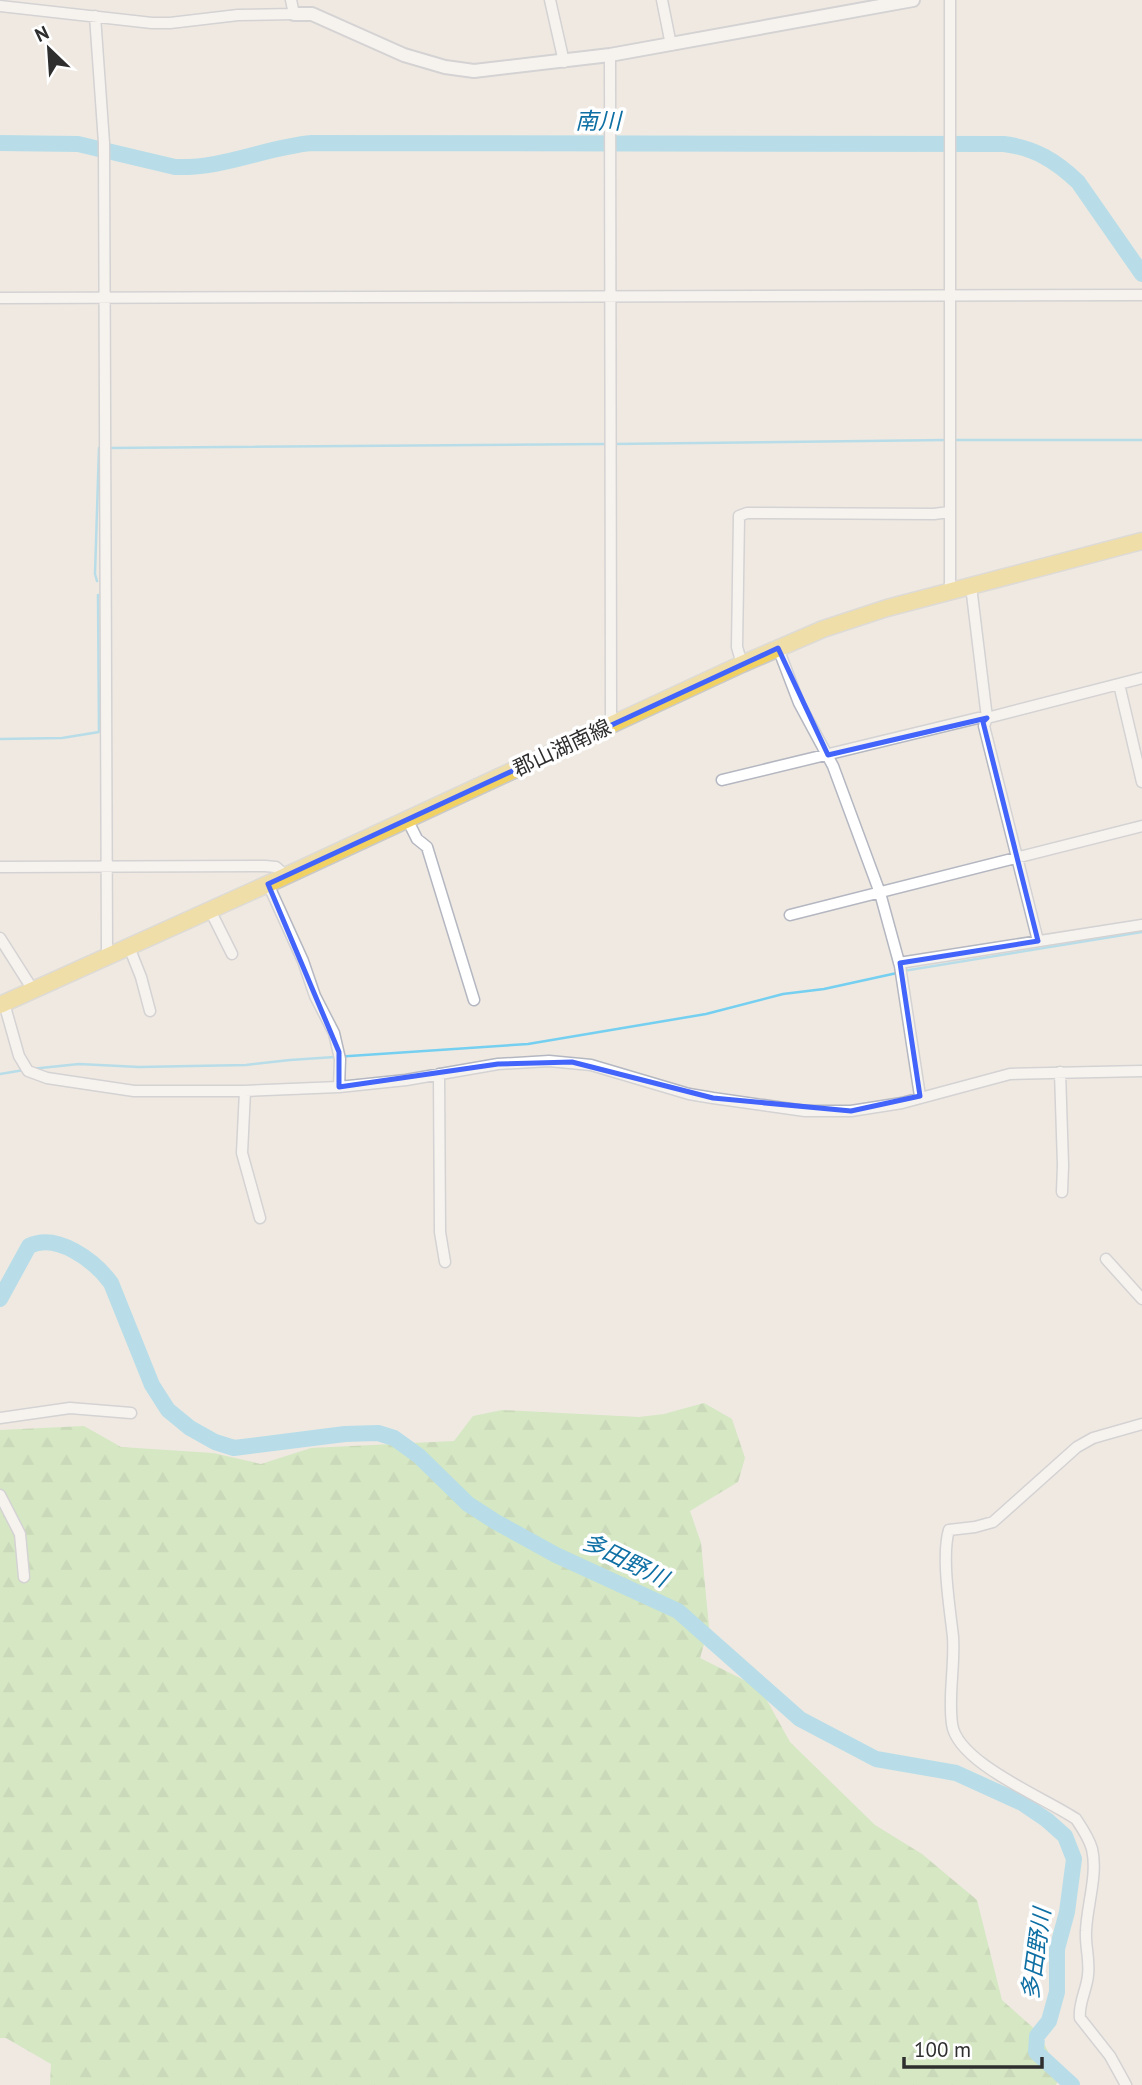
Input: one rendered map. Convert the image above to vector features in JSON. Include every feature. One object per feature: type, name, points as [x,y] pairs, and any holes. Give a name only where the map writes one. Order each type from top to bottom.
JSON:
[{"type":"main road","name":"郡山湖南線","points":[[2,1004],[778,648],[859,616],[1142,541]]},
{"type":"street","points":[[291,0],[294,13]]},
{"type":"street","points":[[550,0],[564,62]]},
{"type":"street","points":[[662,0],[671,45]]},
{"type":"street","points":[[0,6],[39,4],[95,16],[170,23],[238,15],[312,14],[404,55],[460,70],[490,71],[671,45],[913,0]]},
{"type":"street","points":[[950,0],[950,592]]},
{"type":"street","points":[[95,16],[104,143],[107,956]]},
{"type":"street","points":[[610,55],[611,725]]},
{"type":"street","points":[[0,298],[1142,295]]},
{"type":"street","points":[[742,664],[737,647],[739,516],[747,513],[949,512]]},
{"type":"street","points":[[971,586],[987,718],[984,726],[1038,941]]},
{"type":"street","points":[[778,648],[799,703],[828,755],[880,893],[899,963],[920,1096]]},
{"type":"street","points":[[722,780],[987,718],[1142,678]]},
{"type":"street","points":[[1119,684],[1142,782]]},
{"type":"street","points":[[407,820],[417,839],[427,848],[474,1000]]},
{"type":"street","points":[[790,915],[1142,826]]},
{"type":"street","points":[[0,867],[265,866],[280,869],[286,876]]},
{"type":"street","points":[[268,884],[303,961],[316,998],[334,1032],[341,1059],[339,1087]]},
{"type":"street","points":[[210,910],[232,954]]},
{"type":"street","points":[[899,963],[1142,925]]},
{"type":"street","points":[[0,937],[33,990]]},
{"type":"street","points":[[129,947],[141,977],[150,1012]]},
{"type":"street","points":[[2,1004],[23,1064],[28,1071],[47,1078],[134,1091],[245,1091],[339,1087],[498,1064],[572,1062],[701,1096],[816,1111],[850,1111],[877,1108],[997,1076],[1142,1071]]},
{"type":"street","points":[[1060,1072],[1062,1192]]},
{"type":"street","points":[[439,1074],[440,1232],[444,1262]]},
{"type":"street","points":[[245,1091],[242,1157],[260,1218]]},
{"type":"street","points":[[1106,1259],[1142,1299]]},
{"type":"street","points":[[0,1418],[70,1408],[131,1413]]},
{"type":"street","points":[[1126,2085],[1110,2056],[1080,2018],[1079,2012],[1088,1978],[1089,1962],[1086,1933],[1093,1861],[1087,1837],[1076,1819],[972,1757],[958,1740],[952,1725],[954,1646],[946,1539],[948,1530],[993,1522],[1077,1447],[1093,1438],[1142,1424]]},
{"type":"street","points":[[0,1495],[20,1534],[24,1577]]},
{"type":"highlighted area","points":[[778,648],[828,755],[987,718],[983,722],[1038,941],[900,963],[920,1096],[851,1111],[713,1098],[572,1062],[498,1064],[339,1087],[339,1052],[268,884]]},
{"type":"green space","points":[[704,1403],[732,1419],[745,1458],[738,1482],[690,1511],[701,1543],[709,1627],[700,1658],[760,1688],[790,1742],[875,1825],[922,1854],[977,1900],[1002,2000],[1038,2032],[1060,2075],[1056,2085],[50,2085],[51,2064],[6,2038],[0,2038],[0,1430],[84,1426],[121,1447],[213,1453],[261,1464],[311,1448],[454,1441],[473,1416],[502,1410],[639,1417],[664,1414]]},
{"type":"waterway","name":"南川","points":[[0,143],[78,144],[175,167],[210,165],[312,143],[1004,144],[1044,157],[1078,182],[1142,274]]},
{"type":"waterway","points":[[613,444],[946,440]]},
{"type":"waterway","points":[[952,440],[1142,440]]},
{"type":"waterway","points":[[109,448],[606,444]]},
{"type":"waterway","points":[[97,581],[95,574],[99,448],[102,448]]},
{"type":"waterway","points":[[0,739],[62,738],[99,732],[98,595]]},
{"type":"waterway","points":[[903,971],[1142,932]]},
{"type":"waterway","points":[[31,1069],[79,1064],[139,1067],[246,1065],[528,1044],[706,1014],[783,994],[824,989],[897,973]]},
{"type":"waterway","points":[[0,1074],[24,1070]]},
{"type":"waterway","name":"多田野川","points":[[0,1299],[29,1246],[51,1243],[74,1251],[95,1266],[111,1283],[152,1385],[168,1410],[190,1428],[215,1442],[234,1448],[345,1434],[378,1433],[394,1438],[419,1456],[468,1504],[496,1522],[556,1555],[678,1611],[800,1719],[876,1759],[956,1773],[1022,1803],[1047,1820],[1065,1836],[1074,1859],[1067,1912],[1057,1949],[1057,1992],[1049,2021],[1037,2036],[1036,2052],[1072,2085]]}]
